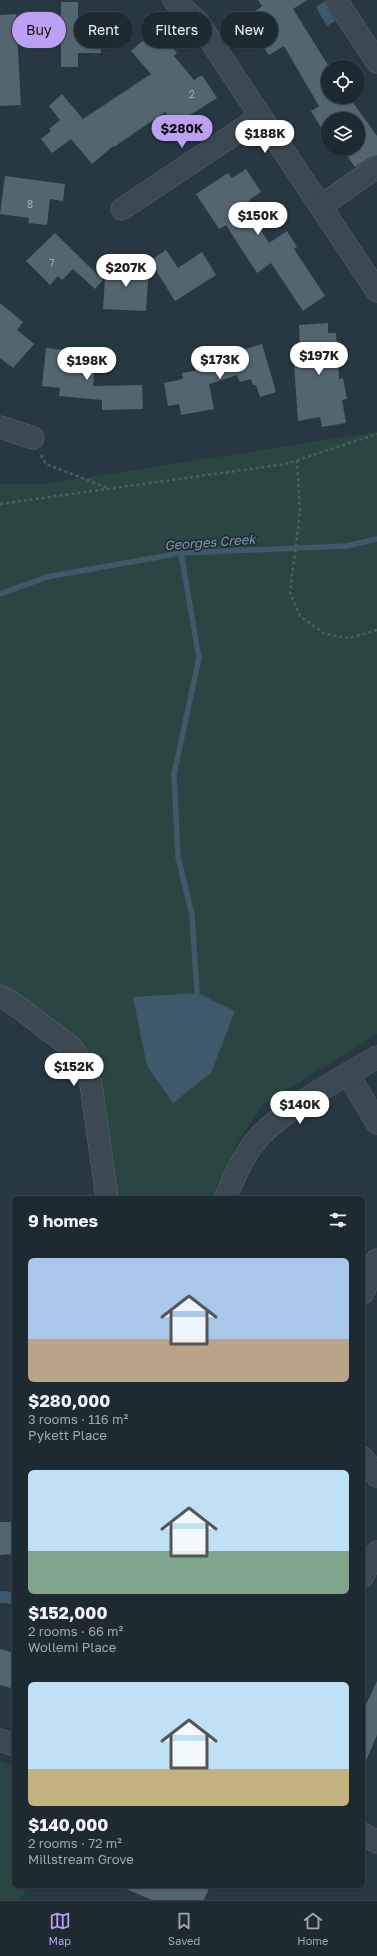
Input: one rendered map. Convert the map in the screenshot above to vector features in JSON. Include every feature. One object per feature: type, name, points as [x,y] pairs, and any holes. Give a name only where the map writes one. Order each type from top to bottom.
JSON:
[{"type":"street","points":[[174,0],[198,22],[377,291]]},
{"type":"street","points":[[336,0],[377,62]]},
{"type":"street","points":[[122,209],[260,117]]},
{"type":"street","points":[[321,206],[377,167]]},
{"type":"street","points":[[0,428],[33,438]]},
{"type":"street","points":[[0,996],[17,1006],[71,1047],[83,1066],[91,1084],[108,1196]]},
{"type":"street","points":[[227,1196],[240,1165],[257,1139],[275,1122],[348,1074],[377,1057]]},
{"type":"street","points":[[348,1074],[377,1123]]},
{"type":"street","points":[[365,1288],[377,1260]]},
{"type":"street","points":[[365,1461],[377,1476]]},
{"type":"street","points":[[365,1572],[371,1559],[377,1552]]},
{"type":"street","points":[[0,1740],[12,1744]]},
{"type":"street","points":[[365,1835],[377,1842]]},
{"type":"path","points":[[0,504],[286,464],[377,434]]},
{"type":"path","points":[[33,438],[46,464],[108,488]]},
{"type":"path","points":[[297,460],[300,512],[290,592],[300,616],[325,634],[349,638],[377,630]]},
{"type":"green space","points":[[377,432],[377,1034],[263,1105],[238,1141],[212,1196],[117,1196],[103,1091],[94,1062],[78,1040],[0,984],[0,484],[45,484]]},
{"type":"green space","points":[[0,1761],[12,1766],[12,1888],[32,1888],[23,1894],[20,1900],[0,1900]]},
{"type":"water","points":[[324,2],[335,21],[327,26],[316,7]]},
{"type":"water","points":[[197,993],[235,1011],[211,1073],[173,1103],[147,1066],[133,997]]},
{"type":"water","points":[[0,1591],[12,1592],[12,1604],[0,1603]]},
{"type":"building","points":[[258,0],[307,0],[293,9],[325,60],[321,60],[321,104],[354,104],[360,112],[321,112],[321,127],[311,111],[319,106],[284,46],[269,55],[264,48],[278,48],[278,12],[254,12],[262,6]]},
{"type":"building","points":[[61,2],[78,2],[78,12],[74,12],[74,48],[101,48],[101,53],[78,53],[78,67],[61,67],[61,48],[66,48],[66,12],[61,12]]},
{"type":"building","points":[[12,14],[12,48],[18,48],[21,105],[0,106],[0,15]]},
{"type":"building","points":[[141,42],[141,48],[173,48],[177,53],[174,56],[194,80],[202,75],[217,98],[174,125],[165,112],[114,147],[113,146],[92,164],[71,139],[52,153],[41,139],[51,131],[49,129],[60,120],[49,106],[62,94],[83,119],[151,74],[131,51]]},
{"type":"building","points":[[365,119],[377,136],[377,155],[370,157],[355,167],[347,156],[365,156]]},
{"type":"building","points":[[246,169],[261,192],[249,200],[253,207],[248,210],[269,243],[287,231],[297,247],[294,249],[325,296],[303,311],[271,263],[257,273],[226,225],[219,229],[196,194],[228,173],[232,178]]},
{"type":"building","points":[[5,176],[65,184],[63,201],[50,199],[47,225],[28,223],[29,218],[0,214]]},
{"type":"building","points":[[55,233],[103,280],[95,289],[73,269],[62,280],[58,276],[50,285],[26,261]]},
{"type":"building","points":[[166,250],[178,268],[202,252],[216,275],[175,301],[150,261]]},
{"type":"building","points":[[106,264],[149,266],[146,311],[103,309]]},
{"type":"building","points":[[0,303],[23,322],[17,330],[34,344],[13,368],[0,358]]},
{"type":"building","points":[[328,323],[328,333],[336,333],[339,379],[343,378],[347,399],[342,400],[346,423],[322,427],[320,417],[298,421],[293,350],[300,349],[299,325]]},
{"type":"building","points":[[262,344],[276,392],[260,397],[256,385],[253,385],[251,379],[240,382],[237,375],[209,384],[214,409],[181,415],[179,404],[168,406],[164,383],[183,379],[182,373],[222,366],[219,357]]},
{"type":"building","points":[[46,348],[96,354],[93,386],[142,385],[143,409],[102,410],[102,400],[59,396],[60,388],[42,386]]},
{"type":"building","points":[[0,1522],[12,1522],[12,1554],[0,1555]]},
{"type":"building","points":[[0,1649],[12,1652],[12,1688],[0,1685]]},
{"type":"building","points":[[377,1681],[377,1735],[365,1763],[365,1707]]},
{"type":"building","points":[[124,1888],[209,1888],[204,1900],[152,1900]]},
{"type":"waterway","name":"Georges Creek","points":[[0,594],[47,577],[181,553],[346,546],[377,539]]},
{"type":"waterway","points":[[181,553],[199,658],[174,774],[178,857],[192,915],[197,993]]}]
